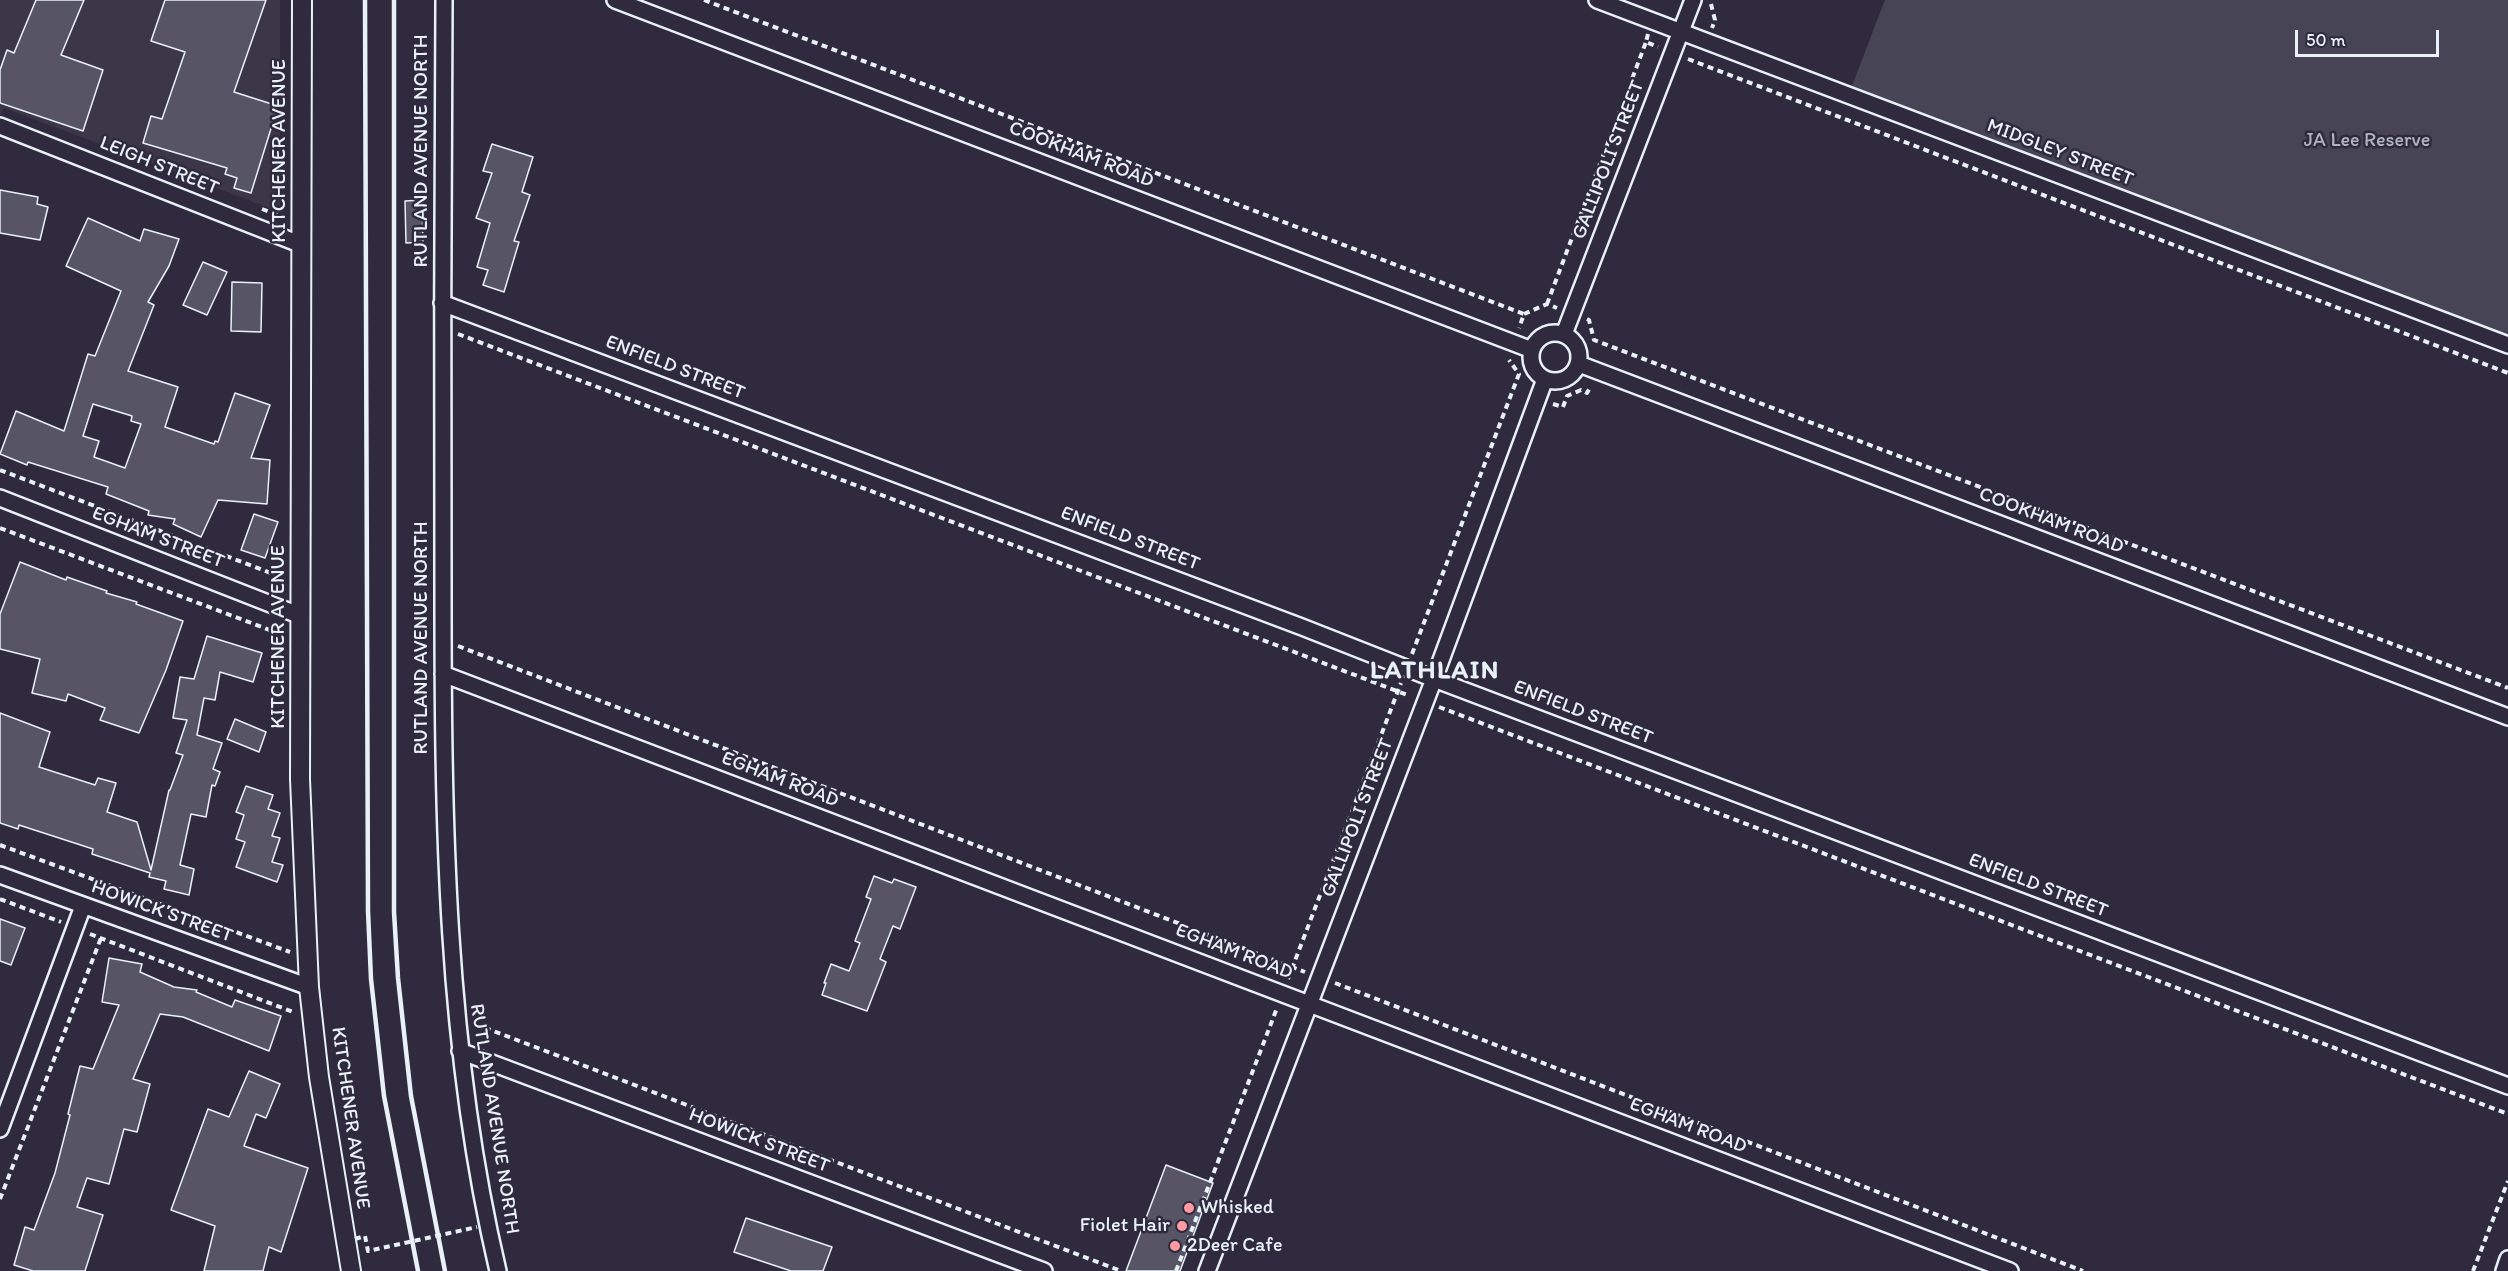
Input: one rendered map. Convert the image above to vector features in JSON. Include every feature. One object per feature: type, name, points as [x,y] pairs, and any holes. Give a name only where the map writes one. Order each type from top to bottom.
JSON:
[{"type":"street","name":"KITCHENER AVENUE","points":[[303,0],[300,779],[309,987],[319,1077],[351,1271]]},
{"type":"street","name":"RUTLAND AVENUE NORTH","points":[[444,0],[442,303],[446,879],[460,1051],[470,1129],[487,1225],[498,1271]]},
{"type":"street","name":"COOKHAM ROAD","points":[[615,0],[1532,350]]},
{"type":"street","name":"MIDGLEY STREET","points":[[1597,0],[2508,345]]},
{"type":"street","name":"GALLIPOLI STREET","points":[[1564,334],[1693,0]]},
{"type":"street","name":"LEIGH STREET","points":[[0,126],[303,245]]},
{"type":"street","name":"ENFIELD STREET","points":[[442,303],[1302,627],[2508,1086]]},
{"type":"street","points":[[1548,334],[1564,334],[1576,343],[1580,357],[1579,364],[1575,371],[1562,381],[1545,379],[1534,370],[1532,350],[1541,337],[1548,334]]},
{"type":"street","name":"COOKHAM ROAD","points":[[1579,364],[2508,717]]},
{"type":"street","name":"GALLIPOLI STREET","points":[[1208,1271],[1434,679],[1545,379]]},
{"type":"street","name":"EGHAM STREET","points":[[0,498],[301,616]]},
{"type":"street","name":"EGHAM ROAD","points":[[443,674],[2010,1271]]},
{"type":"street","name":"HOWICK STREET","points":[[0,875],[309,987]]},
{"type":"street","points":[[0,1129],[83,906]]},
{"type":"street","name":"HOWICK STREET","points":[[460,1051],[1044,1271]]},
{"type":"street","points":[[2504,1271],[2508,1259]]},
{"type":"path","points":[[704,0],[1524,314],[1547,304],[1572,313],[1589,320],[1594,340],[2508,688]]},
{"type":"path","points":[[1708,42],[1715,21],[1710,9],[1711,0]]},
{"type":"path","points":[[1547,304],[1653,21]]},
{"type":"path","points":[[1646,42],[2508,373]]},
{"type":"path","points":[[1176,1271],[1519,374],[1507,357],[1524,314]]},
{"type":"path","points":[[455,332],[2508,1114]]},
{"type":"path","points":[[1513,390],[1563,407],[1567,396],[1581,390],[1587,393],[1608,345]]},
{"type":"path","points":[[0,470],[287,579]]},
{"type":"path","points":[[0,528],[287,637]]},
{"type":"path","points":[[455,645],[2084,1271]]},
{"type":"path","points":[[0,845],[294,953]]},
{"type":"path","points":[[0,899],[299,1014]]},
{"type":"path","points":[[0,1199],[101,938]]},
{"type":"path","points":[[469,1022],[1122,1271]]},
{"type":"path","points":[[2473,1271],[2508,1181]]},
{"type":"path","points":[[355,1239],[365,1236],[368,1251],[477,1227]]},
{"type":"shaded area","points":[[0,0],[280,0],[280,212],[4,108],[0,116]]},
{"type":"green space","name":"JA Lee Reserve","points":[[1885,0],[2508,0],[2508,345],[1848,96]]},
{"type":"building","points":[[36,0],[84,0],[61,55],[103,70],[83,131],[0,103],[0,70],[7,50],[14,53]]},
{"type":"building","points":[[165,0],[266,0],[234,92],[278,106],[251,193],[234,188],[237,178],[225,174],[227,168],[143,143],[151,116],[162,119],[185,52],[151,41]]},
{"type":"building","points":[[492,144],[533,157],[522,192],[530,195],[514,241],[519,242],[504,292],[483,285],[488,270],[477,267],[490,223],[476,218],[492,173],[483,171]]},
{"type":"building","points":[[0,190],[38,197],[37,204],[48,207],[40,240],[0,233]]},
{"type":"building","points":[[422,200],[423,242],[406,243],[405,201]]},
{"type":"building","points":[[88,218],[140,241],[144,229],[179,239],[169,266],[148,302],[154,305],[128,371],[178,387],[165,427],[214,444],[215,441],[218,442],[235,393],[270,405],[251,458],[270,460],[267,504],[218,500],[201,537],[173,524],[175,519],[148,515],[149,511],[106,494],[108,487],[28,462],[27,465],[0,454],[16,411],[64,431],[88,354],[95,356],[121,291],[66,266]],"holes":[[[93,404],[132,416],[131,421],[141,424],[125,468],[94,457],[99,441],[83,436]]]},
{"type":"building","points":[[203,262],[227,272],[207,315],[183,305]]},
{"type":"building","points":[[232,282],[262,283],[261,332],[231,331]]},
{"type":"building","points":[[254,514],[278,522],[265,558],[241,550]]},
{"type":"building","points":[[20,562],[66,580],[67,577],[107,591],[106,593],[137,602],[136,604],[183,621],[166,670],[139,733],[100,720],[105,708],[68,694],[66,701],[32,693],[40,659],[0,649],[0,614]]},
{"type":"building","points":[[207,636],[262,653],[253,682],[220,672],[215,700],[204,698],[197,735],[222,743],[213,769],[220,772],[215,786],[212,785],[206,817],[191,814],[180,865],[194,869],[189,895],[164,889],[166,881],[149,877],[150,873],[92,854],[93,849],[19,825],[18,829],[0,823],[0,713],[50,732],[39,767],[95,785],[98,778],[116,783],[107,812],[137,822],[151,870],[169,790],[183,755],[176,753],[187,720],[173,718],[180,677],[194,679]]},
{"type":"building","points":[[235,719],[266,732],[259,752],[227,739]]},
{"type":"building","points":[[246,786],[273,795],[268,809],[280,813],[272,836],[280,838],[272,862],[283,865],[277,882],[236,867],[245,842],[236,839],[244,815],[236,812]]},
{"type":"building","points":[[874,876],[892,883],[894,879],[916,887],[900,929],[893,926],[880,959],[886,962],[867,1011],[822,995],[831,964],[849,971],[860,943],[855,941],[871,899],[866,897]]},
{"type":"building","points":[[0,919],[25,928],[11,965],[0,961]]},
{"type":"building","points":[[109,958],[142,964],[140,972],[174,987],[197,990],[196,992],[232,1007],[235,1000],[281,1016],[269,1051],[183,1017],[160,1014],[133,1079],[150,1084],[137,1132],[124,1129],[109,1184],[87,1178],[77,1207],[103,1215],[85,1271],[33,1271],[14,1265],[25,1227],[34,1230],[55,1173],[80,1066],[93,1069],[119,1005],[102,1002]]},
{"type":"building","points":[[249,1071],[280,1084],[266,1118],[256,1114],[244,1146],[308,1168],[281,1252],[269,1247],[263,1271],[204,1271],[215,1226],[171,1210],[208,1109],[229,1117]]},
{"type":"building","points":[[1166,1165],[1213,1183],[1180,1271],[1126,1271]]},
{"type":"building","points":[[746,1218],[832,1247],[823,1271],[791,1271],[734,1252]]},
{"type":"railway","points":[[365,0],[368,911],[371,979],[384,1096],[418,1271]]},
{"type":"railway","points":[[394,0],[394,912],[398,978],[411,1096],[445,1271]]},
{"type":"place","name":"Whisked","points":[[1189,1208]]},
{"type":"place","name":"Fiolet Hair","points":[[1182,1226]]},
{"type":"place","name":"2Deer Cafe","points":[[1175,1246]]},
{"type":"district","name":"LATHLAIN","points":[[1435,671]]}]
